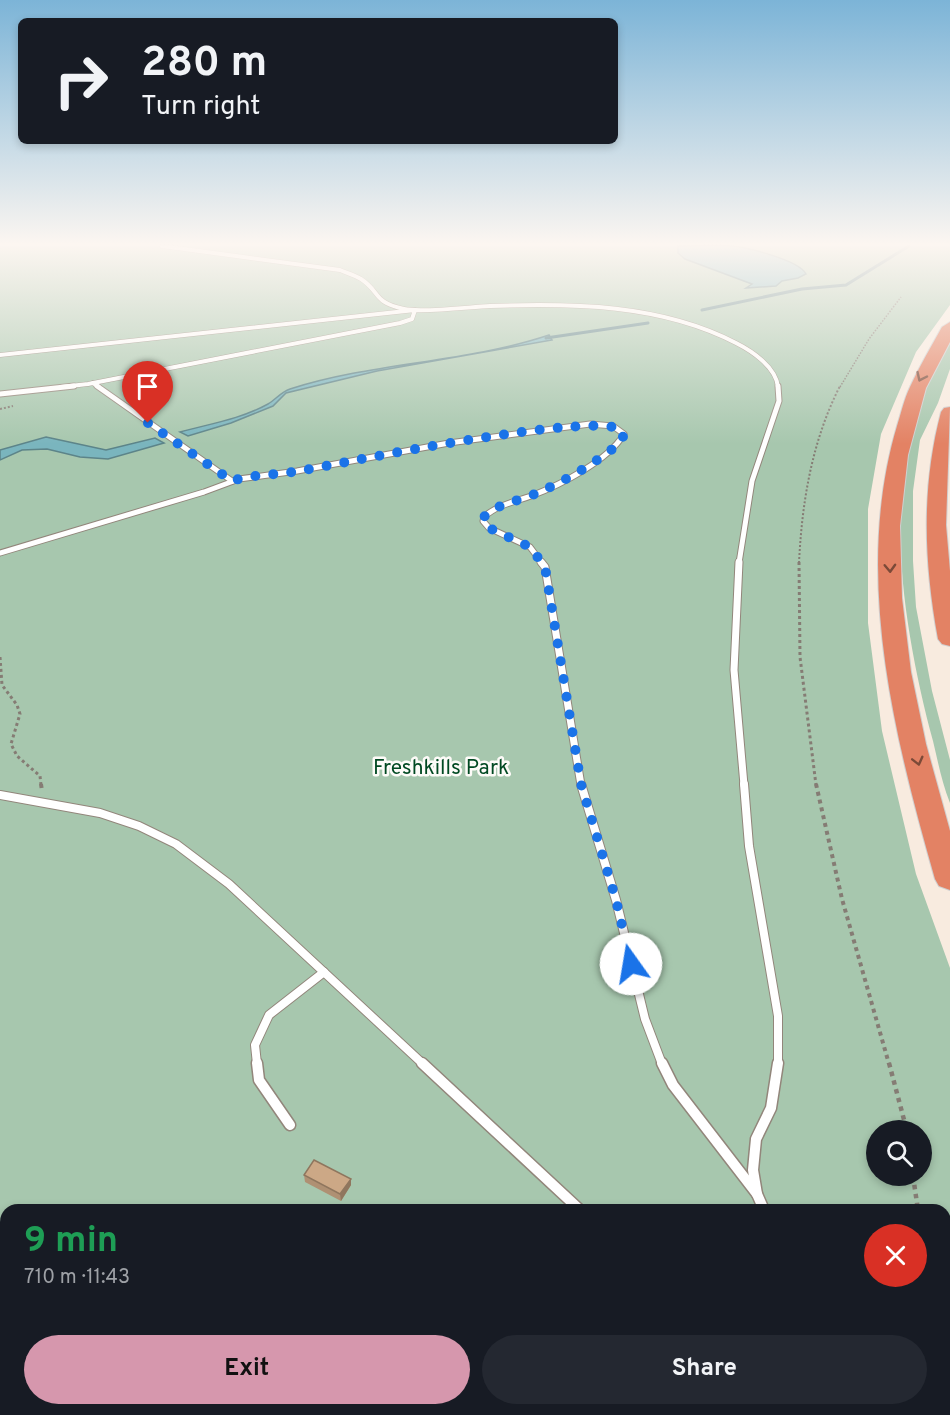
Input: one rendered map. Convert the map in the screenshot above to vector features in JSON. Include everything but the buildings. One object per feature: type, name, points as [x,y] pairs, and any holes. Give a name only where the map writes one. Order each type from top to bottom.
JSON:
[{"type":"highway","points":[[950,327],[918,383],[895,465],[888,521],[896,652],[912,736],[950,879]]},
{"type":"highway","points":[[950,412],[936,473],[935,528],[940,593],[950,639]]},
{"type":"highway","points":[[935,528],[950,466]]},
{"type":"lane","points":[[0,355],[111,341],[280,326],[398,312]]},
{"type":"lane","points":[[0,394],[93,383],[400,323],[412,319],[414,312]]},
{"type":"lane","points":[[641,312],[685,322],[719,334],[748,350],[774,373],[779,390],[779,402],[752,481],[739,554],[734,670],[749,846],[778,1016],[778,1073],[771,1108],[756,1139],[753,1170],[757,1194]]},
{"type":"lane","points":[[93,383],[232,481]]},
{"type":"lane","points":[[0,553],[204,492],[232,481],[472,440],[590,424],[612,425],[622,430],[621,442],[592,463],[544,490],[493,510],[484,517],[483,521],[489,528],[530,547],[545,567],[581,784],[616,900],[645,1019],[656,1052],[673,1085],[757,1194],[761,1204]]},
{"type":"lane","points":[[0,795],[41,801],[109,817],[157,834],[194,857],[229,884],[574,1204]]},
{"type":"lane","points":[[290,1125],[259,1080],[255,1045],[269,1015],[324,972]]},
{"type":"path","points":[[889,312],[872,332],[826,416],[812,463],[802,516],[797,597],[801,667],[813,771],[841,896],[905,1120]]},
{"type":"path","points":[[0,657],[3,686],[20,711],[20,722],[9,743],[20,759],[40,776],[43,788],[41,801]]},
{"type":"path","points":[[914,1186],[917,1204]]},
{"type":"green space","name":"Freshkills Park","points":[[0,312],[945,312],[916,352],[881,434],[868,509],[868,623],[882,731],[916,874],[950,968],[950,1204],[0,1204]]},
{"type":"green space","points":[[950,342],[950,369],[938,403],[920,440],[913,491],[913,561],[916,607],[932,691],[950,760],[950,803],[940,772],[915,663],[903,579],[900,536],[901,494],[906,454],[915,416],[926,387]]},
{"type":"water","points":[[549,335],[552,340],[377,371],[286,393],[273,406],[231,423],[188,436],[180,432],[247,414],[268,404],[287,390],[322,380],[485,351]]},
{"type":"water","points":[[46,437],[106,450],[155,438],[164,443],[108,459],[80,457],[47,449],[22,450],[0,460],[0,450]]},
{"type":"waterway","points":[[546,338],[648,323]]},
{"type":"route","points":[[148,423],[232,481],[449,443],[590,424],[612,425],[622,430],[624,434],[621,442],[592,463],[553,486],[487,513],[483,521],[484,525],[489,528],[530,547],[545,567],[581,784],[616,900],[631,964]]}]
